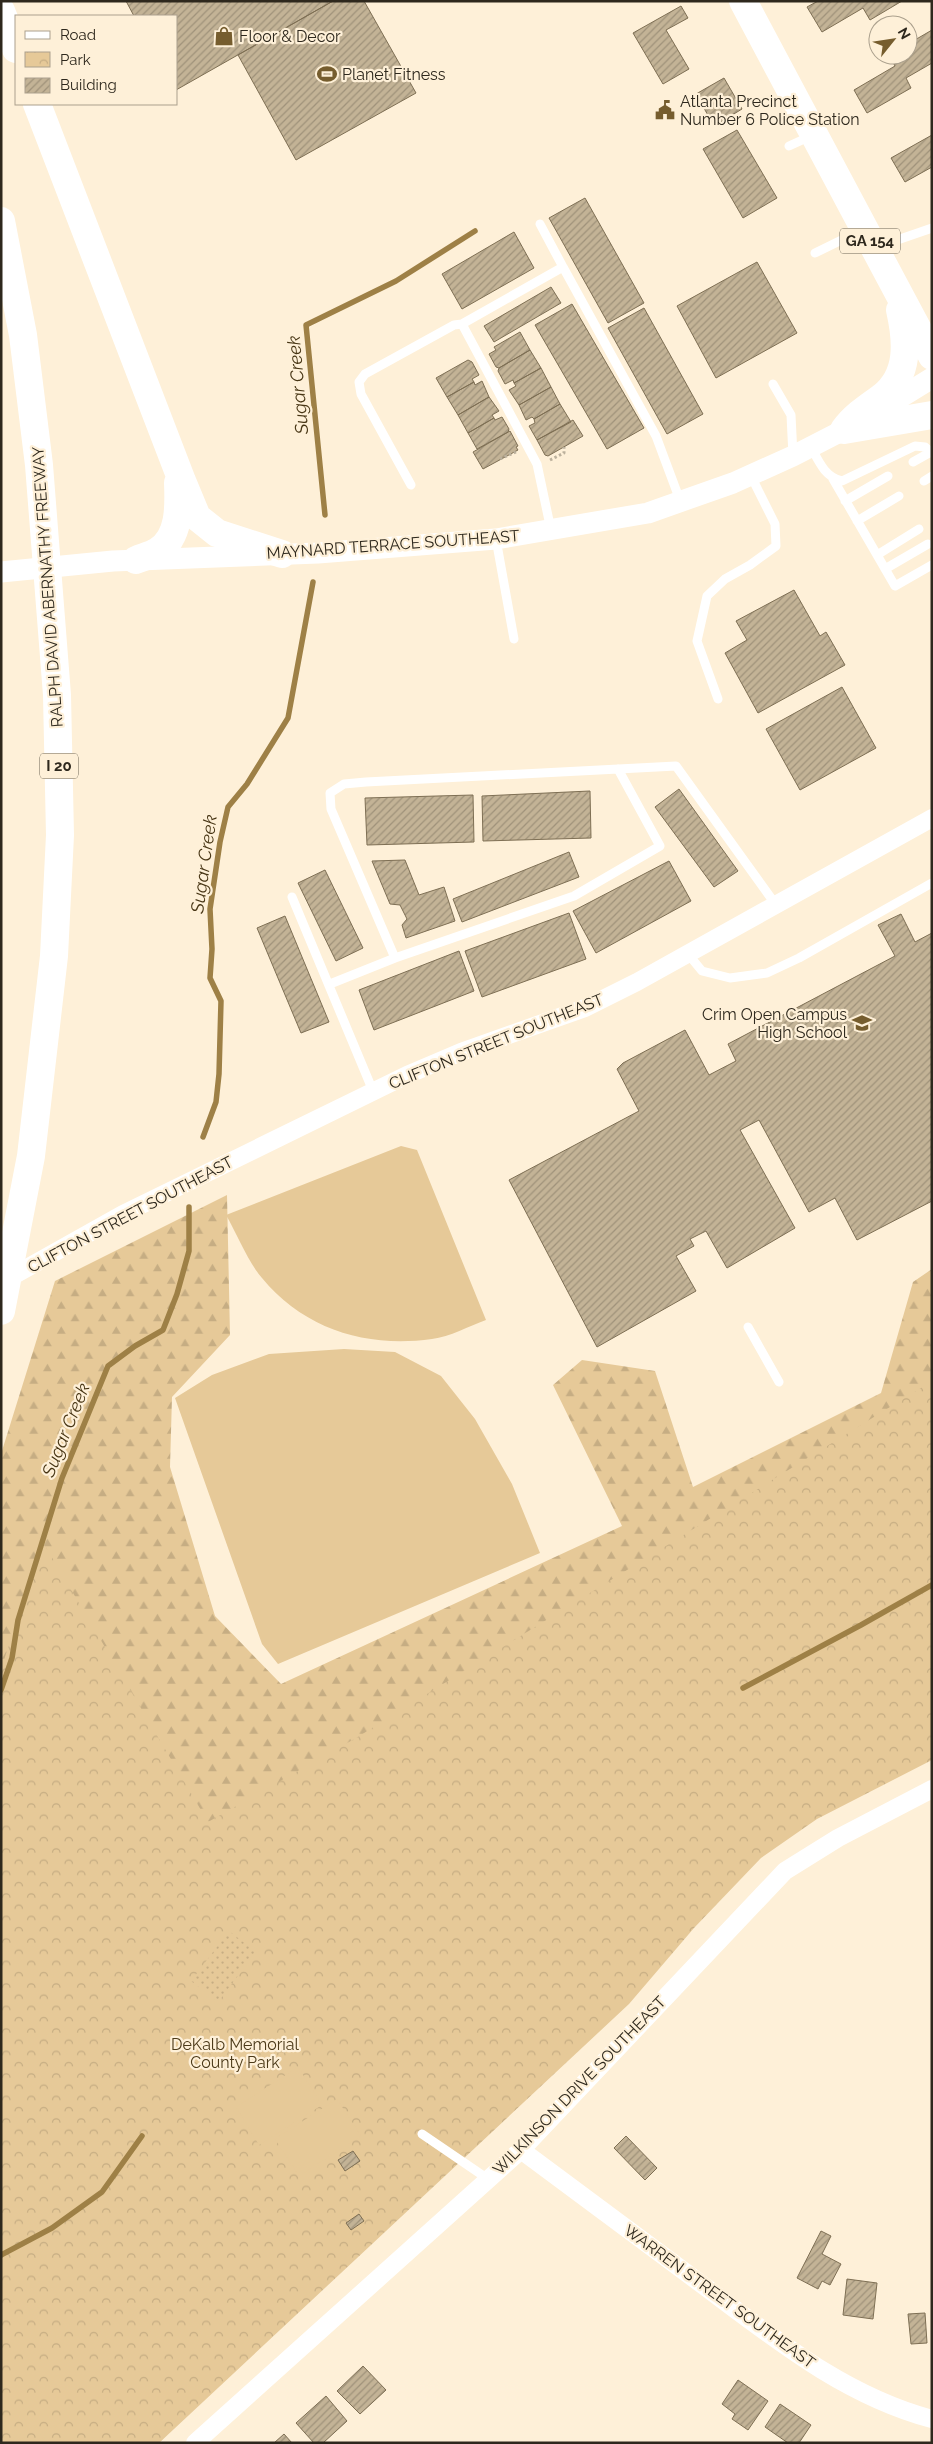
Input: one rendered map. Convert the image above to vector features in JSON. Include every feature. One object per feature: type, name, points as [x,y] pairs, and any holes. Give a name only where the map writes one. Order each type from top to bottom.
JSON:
[{"type":"main road","name":"GA 154","points":[[743,1],[932,356]]},
{"type":"main road","points":[[1,11],[15,46]]},
{"type":"main road","points":[[37,105],[176,465],[198,517],[216,534],[282,554]]},
{"type":"main road","name":"RALPH DAVID ABERNATHY FREEWAY","points":[[1,221],[23,335],[39,465],[58,695],[60,835],[54,956],[31,1156],[1,1311]]},
{"type":"main road","points":[[844,430],[852,419],[884,395],[897,379],[904,361],[905,342],[895,287]]},
{"type":"main road","points":[[844,430],[932,415]]},
{"type":"main road","points":[[125,561],[159,551],[171,537],[177,521],[179,505],[176,465]]},
{"type":"street","name":"MAYNARD TERRACE SOUTHEAST","points":[[1,572],[125,561],[282,554],[496,539],[648,513],[681,503],[751,476],[802,452],[844,430],[932,378]]},
{"type":"street","name":"CLIFTON STREET SOUTHEAST","points":[[1,1282],[123,1214],[373,1091],[461,1052],[585,1008],[638,982],[932,818]]},
{"type":"street","name":"WILKINSON DRIVE SOUTHEAST","points":[[195,2443],[521,2150],[785,1871],[838,1838],[932,1789]]},
{"type":"street","name":"WARREN STREET SOUTHEAST","points":[[521,2150],[770,2335],[840,2382],[885,2405],[932,2419]]},
{"type":"lane","points":[[789,146],[814,134]]},
{"type":"lane","points":[[540,224],[656,436],[681,503]]},
{"type":"lane","points":[[815,253],[869,238],[932,228]]},
{"type":"lane","points":[[411,485],[362,394],[359,382],[365,374],[454,325],[462,324],[563,267]]},
{"type":"lane","points":[[462,324],[538,466],[551,530]]},
{"type":"lane","points":[[773,384],[791,415],[802,452],[833,479],[895,586],[932,565]]},
{"type":"lane","points":[[833,479],[842,481],[853,478],[915,446],[925,447],[931,453],[913,462]]},
{"type":"lane","points":[[718,699],[696,641],[707,596],[725,579],[750,565],[776,546],[776,524],[751,476]]},
{"type":"lane","points":[[845,501],[888,476]]},
{"type":"lane","points":[[857,521],[899,496]]},
{"type":"lane","points":[[877,555],[919,529]]},
{"type":"lane","points":[[496,539],[514,639]]},
{"type":"lane","points":[[885,569],[928,544]]},
{"type":"lane","points":[[395,958],[331,809],[330,793],[344,784],[676,766],[776,905]]},
{"type":"lane","points":[[330,984],[395,958],[574,896],[660,846],[618,769]]},
{"type":"lane","points":[[688,954],[702,971],[730,978],[767,973],[798,958],[932,883]]},
{"type":"lane","points":[[292,897],[330,984],[373,1091]]},
{"type":"lane","points":[[748,1327],[779,1382]]},
{"type":"lane","points":[[422,2134],[488,2179]]},
{"type":"path","points":[[538,466],[564,453],[564,447]]},
{"type":"green space","points":[[401,1146],[417,1150],[486,1320],[446,1336],[432,1339],[384,1341],[339,1331],[318,1323],[298,1311],[279,1296],[252,1264],[226,1215]]},
{"type":"green space","name":"DeKalb Memorial County Park","points":[[227,1195],[230,1335],[172,1397],[170,1467],[215,1616],[281,1684],[622,1526],[553,1385],[582,1360],[655,1371],[693,1487],[881,1393],[913,1282],[932,1269],[932,1627],[159,2443],[1,2443],[1,1454],[55,1281]]},
{"type":"green space","points":[[344,1349],[395,1352],[441,1376],[475,1419],[512,1484],[540,1553],[278,1664],[262,1644],[175,1398],[212,1375],[269,1354]]},
{"type":"green space","name":"DeKalb Memorial County Park","points":[[932,1381],[932,1760],[817,1819],[761,1858],[694,1928],[629,2004],[159,2443],[1,2443],[1,1669],[43,1542],[208,1822],[356,1738]]},
{"type":"green space","points":[[229,1931],[256,1952],[218,2002],[191,1981]]},
{"type":"green space","points":[[298,2067],[322,2105],[259,2145],[236,2107]]},
{"type":"green space","points":[[337,2099],[361,2136],[299,2176],[275,2139]]},
{"type":"building","name":"Floor & Decor","points":[[126,1],[333,1],[178,89],[178,15],[133,15]]},
{"type":"building","name":"Planet Fitness","points":[[333,1],[364,1],[416,93],[296,160],[238,55]]},
{"type":"building","points":[[818,1],[902,1],[878,15],[868,15],[868,17],[863,8],[822,32],[807,7]]},
{"type":"building","points":[[681,6],[688,18],[666,30],[689,69],[663,84],[633,33]]},
{"type":"building","points":[[932,30],[932,63],[906,78],[911,88],[867,113],[854,90],[894,65],[918,65],[918,38]]},
{"type":"building","points":[[724,78],[742,109],[714,126],[696,94]]},
{"type":"building","points":[[737,130],[777,198],[743,218],[703,149]]},
{"type":"building","points":[[932,135],[932,167],[905,182],[891,158]]},
{"type":"building","points":[[585,198],[644,303],[608,323],[549,218]]},
{"type":"building","points":[[514,232],[534,268],[462,309],[442,274]]},
{"type":"building","points":[[757,262],[797,333],[716,378],[677,306]]},
{"type":"building","points":[[551,287],[561,303],[494,342],[484,326]]},
{"type":"building","points":[[572,304],[644,428],[607,449],[535,325]]},
{"type":"building","points":[[644,308],[703,414],[667,434],[608,328]]},
{"type":"building","points":[[520,332],[530,350],[499,368],[496,367],[489,354],[496,350],[494,347]]},
{"type":"building","points":[[530,350],[541,368],[514,383],[513,380],[505,384],[498,371],[499,368]]},
{"type":"building","points":[[468,360],[472,362],[479,375],[472,379],[474,382],[447,397],[436,378]]},
{"type":"building","points":[[541,368],[551,387],[519,405],[509,390],[516,386],[514,383]]},
{"type":"building","points":[[482,381],[489,397],[458,415],[447,397],[474,382],[475,385]]},
{"type":"building","points":[[551,387],[560,404],[534,419],[532,417],[526,420],[519,405]]},
{"type":"building","points":[[489,397],[499,411],[492,415],[494,418],[468,433],[458,415]]},
{"type":"building","points":[[560,404],[571,422],[537,440],[529,426],[535,423],[534,419]]},
{"type":"building","points":[[502,417],[509,429],[508,432],[477,449],[468,433],[494,418],[495,420]]},
{"type":"building","points":[[573,420],[583,436],[548,456],[545,455],[537,440]]},
{"type":"building","points":[[510,431],[518,446],[516,447],[518,450],[483,469],[473,452]]},
{"type":"building","points":[[794,590],[820,636],[826,632],[845,665],[758,713],[725,653],[747,640],[736,621]]},
{"type":"building","points":[[842,687],[876,748],[800,790],[766,729]]},
{"type":"building","points":[[679,789],[738,871],[714,887],[655,807]]},
{"type":"building","points":[[590,791],[591,838],[483,841],[482,796]]},
{"type":"building","points":[[473,795],[474,842],[367,845],[365,798]]},
{"type":"building","points":[[569,852],[579,877],[462,922],[453,899]]},
{"type":"building","points":[[405,860],[419,895],[444,887],[455,921],[406,938],[402,925],[407,919],[400,905],[390,904],[372,861]]},
{"type":"building","points":[[669,861],[691,901],[596,953],[573,911]]},
{"type":"building","points":[[325,870],[363,948],[336,961],[298,883]]},
{"type":"building","points":[[569,913],[586,959],[482,997],[465,951]]},
{"type":"building","points":[[901,914],[915,942],[932,933],[932,1201],[857,1240],[835,1198],[809,1212],[759,1120],[740,1130],[795,1228],[727,1268],[706,1231],[690,1239],[694,1246],[676,1256],[696,1291],[597,1347],[509,1180],[639,1111],[617,1069],[623,1063],[685,1030],[709,1075],[736,1061],[728,1044],[895,956],[878,925]]},
{"type":"building","points":[[285,916],[329,1022],[301,1033],[257,928]]},
{"type":"building","points":[[459,951],[474,991],[374,1030],[359,990]]},
{"type":"building","points":[[626,2136],[657,2168],[645,2180],[614,2148]]},
{"type":"building","points":[[353,2151],[360,2161],[345,2171],[338,2160]]},
{"type":"building","points":[[359,2214],[364,2221],[351,2230],[346,2223]]},
{"type":"building","points":[[821,2231],[831,2236],[822,2254],[841,2264],[830,2285],[822,2281],[818,2289],[797,2278]]},
{"type":"building","points":[[847,2279],[877,2283],[873,2319],[843,2315]]},
{"type":"building","points":[[925,2313],[927,2343],[911,2344],[908,2314]]},
{"type":"building","points":[[363,2366],[386,2390],[360,2414],[337,2391]]},
{"type":"building","points":[[738,2380],[768,2401],[748,2430],[732,2419],[735,2414],[722,2404]]},
{"type":"building","points":[[326,2396],[347,2421],[323,2443],[314,2443],[296,2423]]},
{"type":"building","points":[[780,2404],[811,2425],[799,2443],[788,2443],[765,2427]]},
{"type":"building","points":[[284,2434],[292,2443],[274,2443]]},
{"type":"waterway","name":"Sugar Creek","points":[[325,515],[306,325],[396,281],[475,231]]},
{"type":"waterway","name":"Sugar Creek","points":[[203,1137],[216,1102],[219,1074],[221,1001],[210,978],[212,949],[210,909],[220,842],[228,807],[247,784],[288,718],[313,582]]},
{"type":"waterway","name":"Sugar Creek","points":[[1,1690],[12,1658],[18,1620],[62,1478],[108,1366],[135,1346],[163,1330],[177,1294],[189,1251],[189,1207]]},
{"type":"waterway","points":[[743,1688],[932,1585]]},
{"type":"waterway","points":[[1,2255],[52,2228],[102,2192],[142,2136]]},
{"type":"place","name":"Floor & Decor","points":[[224,36]]},
{"type":"place","name":"Planet Fitness","points":[[327,74]]},
{"type":"place","name":"Atlanta Precinct Number 6 Police Station","points":[[665,110]]},
{"type":"place","name":"Crim Open Campus High School","points":[[862,1023]]}]
